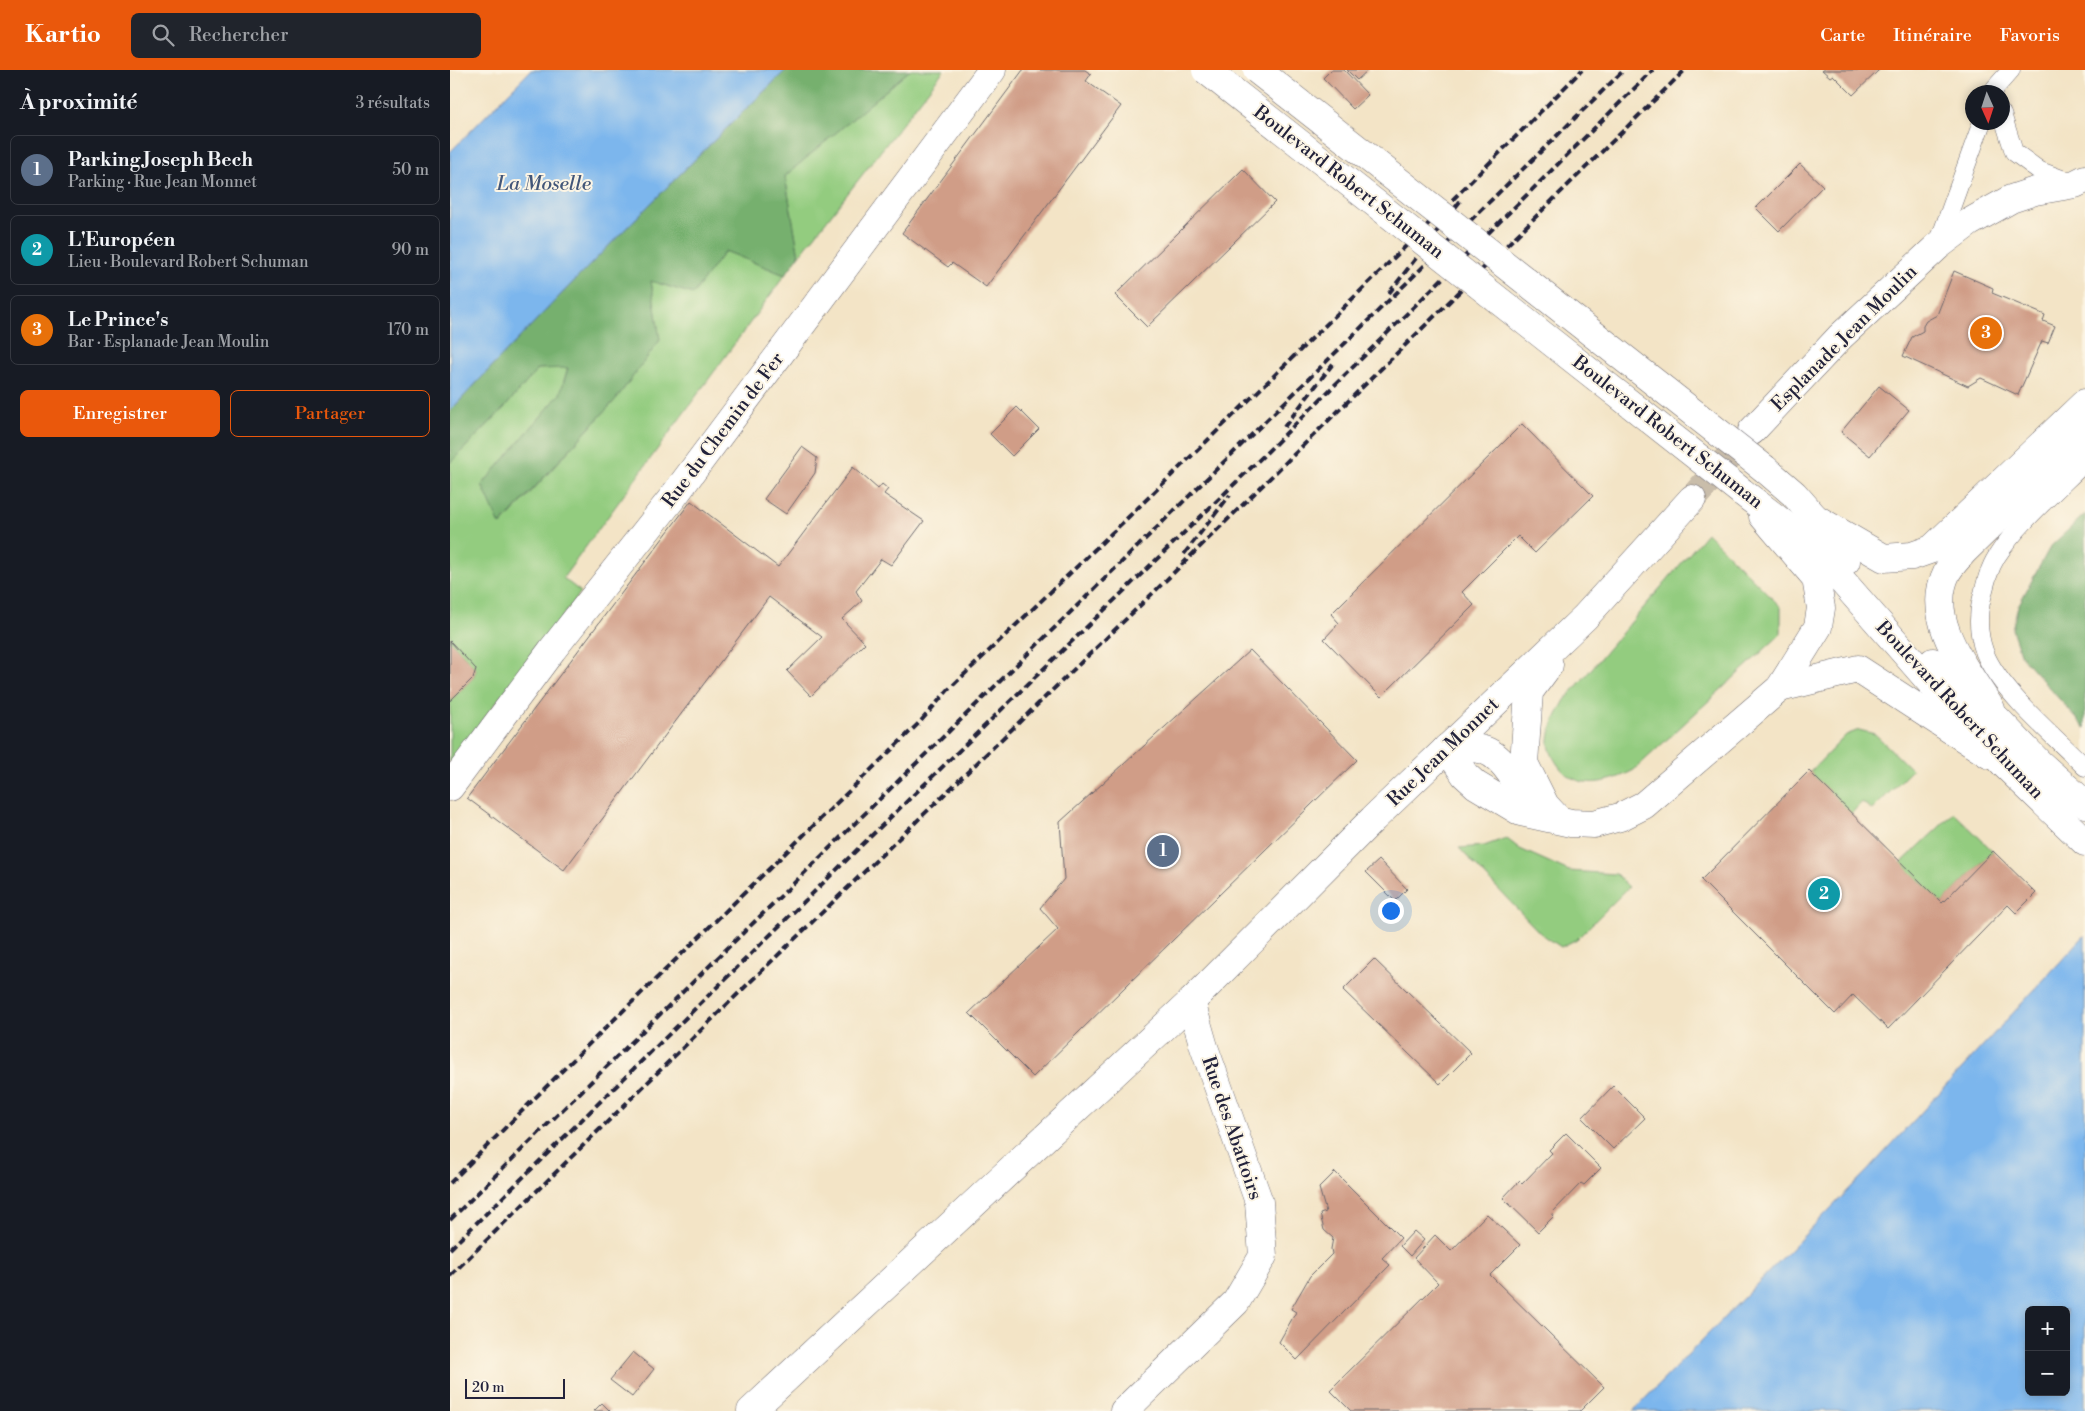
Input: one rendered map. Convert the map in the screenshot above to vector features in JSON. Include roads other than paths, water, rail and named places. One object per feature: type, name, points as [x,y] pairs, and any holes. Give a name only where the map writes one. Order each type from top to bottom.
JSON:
[{"type":"street","name":"Rue du Chemin de Fer","points":[[450,787],[552,650],[673,497],[992,70]]},
{"type":"street","name":"Boulevard Robert Schuman","points":[[1206,70],[1810,544],[2005,765],[2085,842]]},
{"type":"street","name":"Boulevard Robert Schuman","points":[[1257,70],[1765,469],[1794,494],[1815,518],[1855,574],[1927,657],[1997,719],[2039,762],[2085,804]]},
{"type":"street","name":"Esplanade Jean Moulin","points":[[1752,432],[1840,337],[1938,246],[1977,218],[2011,199],[2035,191],[2082,183]]},
{"type":"street","points":[[1815,518],[1884,558],[1912,556],[1932,549],[2085,403]]},
{"type":"street","points":[[1997,719],[1950,642],[1941,616],[1941,590],[1947,572],[1964,551],[2085,433]]},
{"type":"street","points":[[1447,748],[1472,747],[1493,753],[1504,764],[1522,791],[1558,820],[1571,823],[1594,824],[1620,817],[1644,806],[1780,688],[1818,627],[1820,595],[1816,578],[1742,492]]},
{"type":"street","name":"Rue Jean Monnet","points":[[751,1411],[1191,1002],[1366,826],[1585,617],[1692,499]]},
{"type":"street","points":[[1558,820],[1545,805],[1524,763],[1529,692],[1585,617]]},
{"type":"street","points":[[1780,688],[1858,669],[2005,765]]},
{"type":"street","name":"Rue des Abattoirs","points":[[1124,1411],[1236,1302],[1264,1256],[1259,1202],[1204,1047],[1191,1002]]},
{"type":"lane","points":[[2000,85],[2011,70]]},
{"type":"lane","name":"Esplanade Jean Moulin","points":[[1938,246],[1979,130]]},
{"type":"lane","name":"Esplanade Jean Moulin","points":[[2007,130],[2014,152],[2040,171],[2082,183]]},
{"type":"lane","points":[[2085,462],[2013,535],[1996,557],[1986,580],[1979,613],[1980,636],[1987,657],[2008,689],[2085,767]]},
{"type":"water","name":"La Moselle","points":[[531,70],[786,70],[616,238],[450,411],[450,152]]},
{"type":"water","points":[[2085,935],[2085,1411],[1633,1411],[1869,1169]]},
{"type":"tunnel","points":[[1692,499],[1752,431]]},
{"type":"railway","points":[[450,1183],[586,1047],[920,722],[948,690],[1267,382],[1582,70]]},
{"type":"railway","points":[[450,1220],[1624,70]]},
{"type":"railway","points":[[450,1249],[868,839],[1257,462],[1653,70]]},
{"type":"railway","points":[[450,1276],[747,985],[1153,593],[1685,70]]},
{"type":"railway","points":[[1389,293],[1461,200]]},
{"type":"railway","points":[[1284,427],[1335,361]]},
{"type":"railway","points":[[1184,554],[1230,495]]},
{"type":"place","name":"Le Prince's","points":[[1986,333]]},
{"type":"place","name":"Parking Joseph Bech","points":[[1163,851]]},
{"type":"place","name":"L'Européen","points":[[1824,894]]}]
